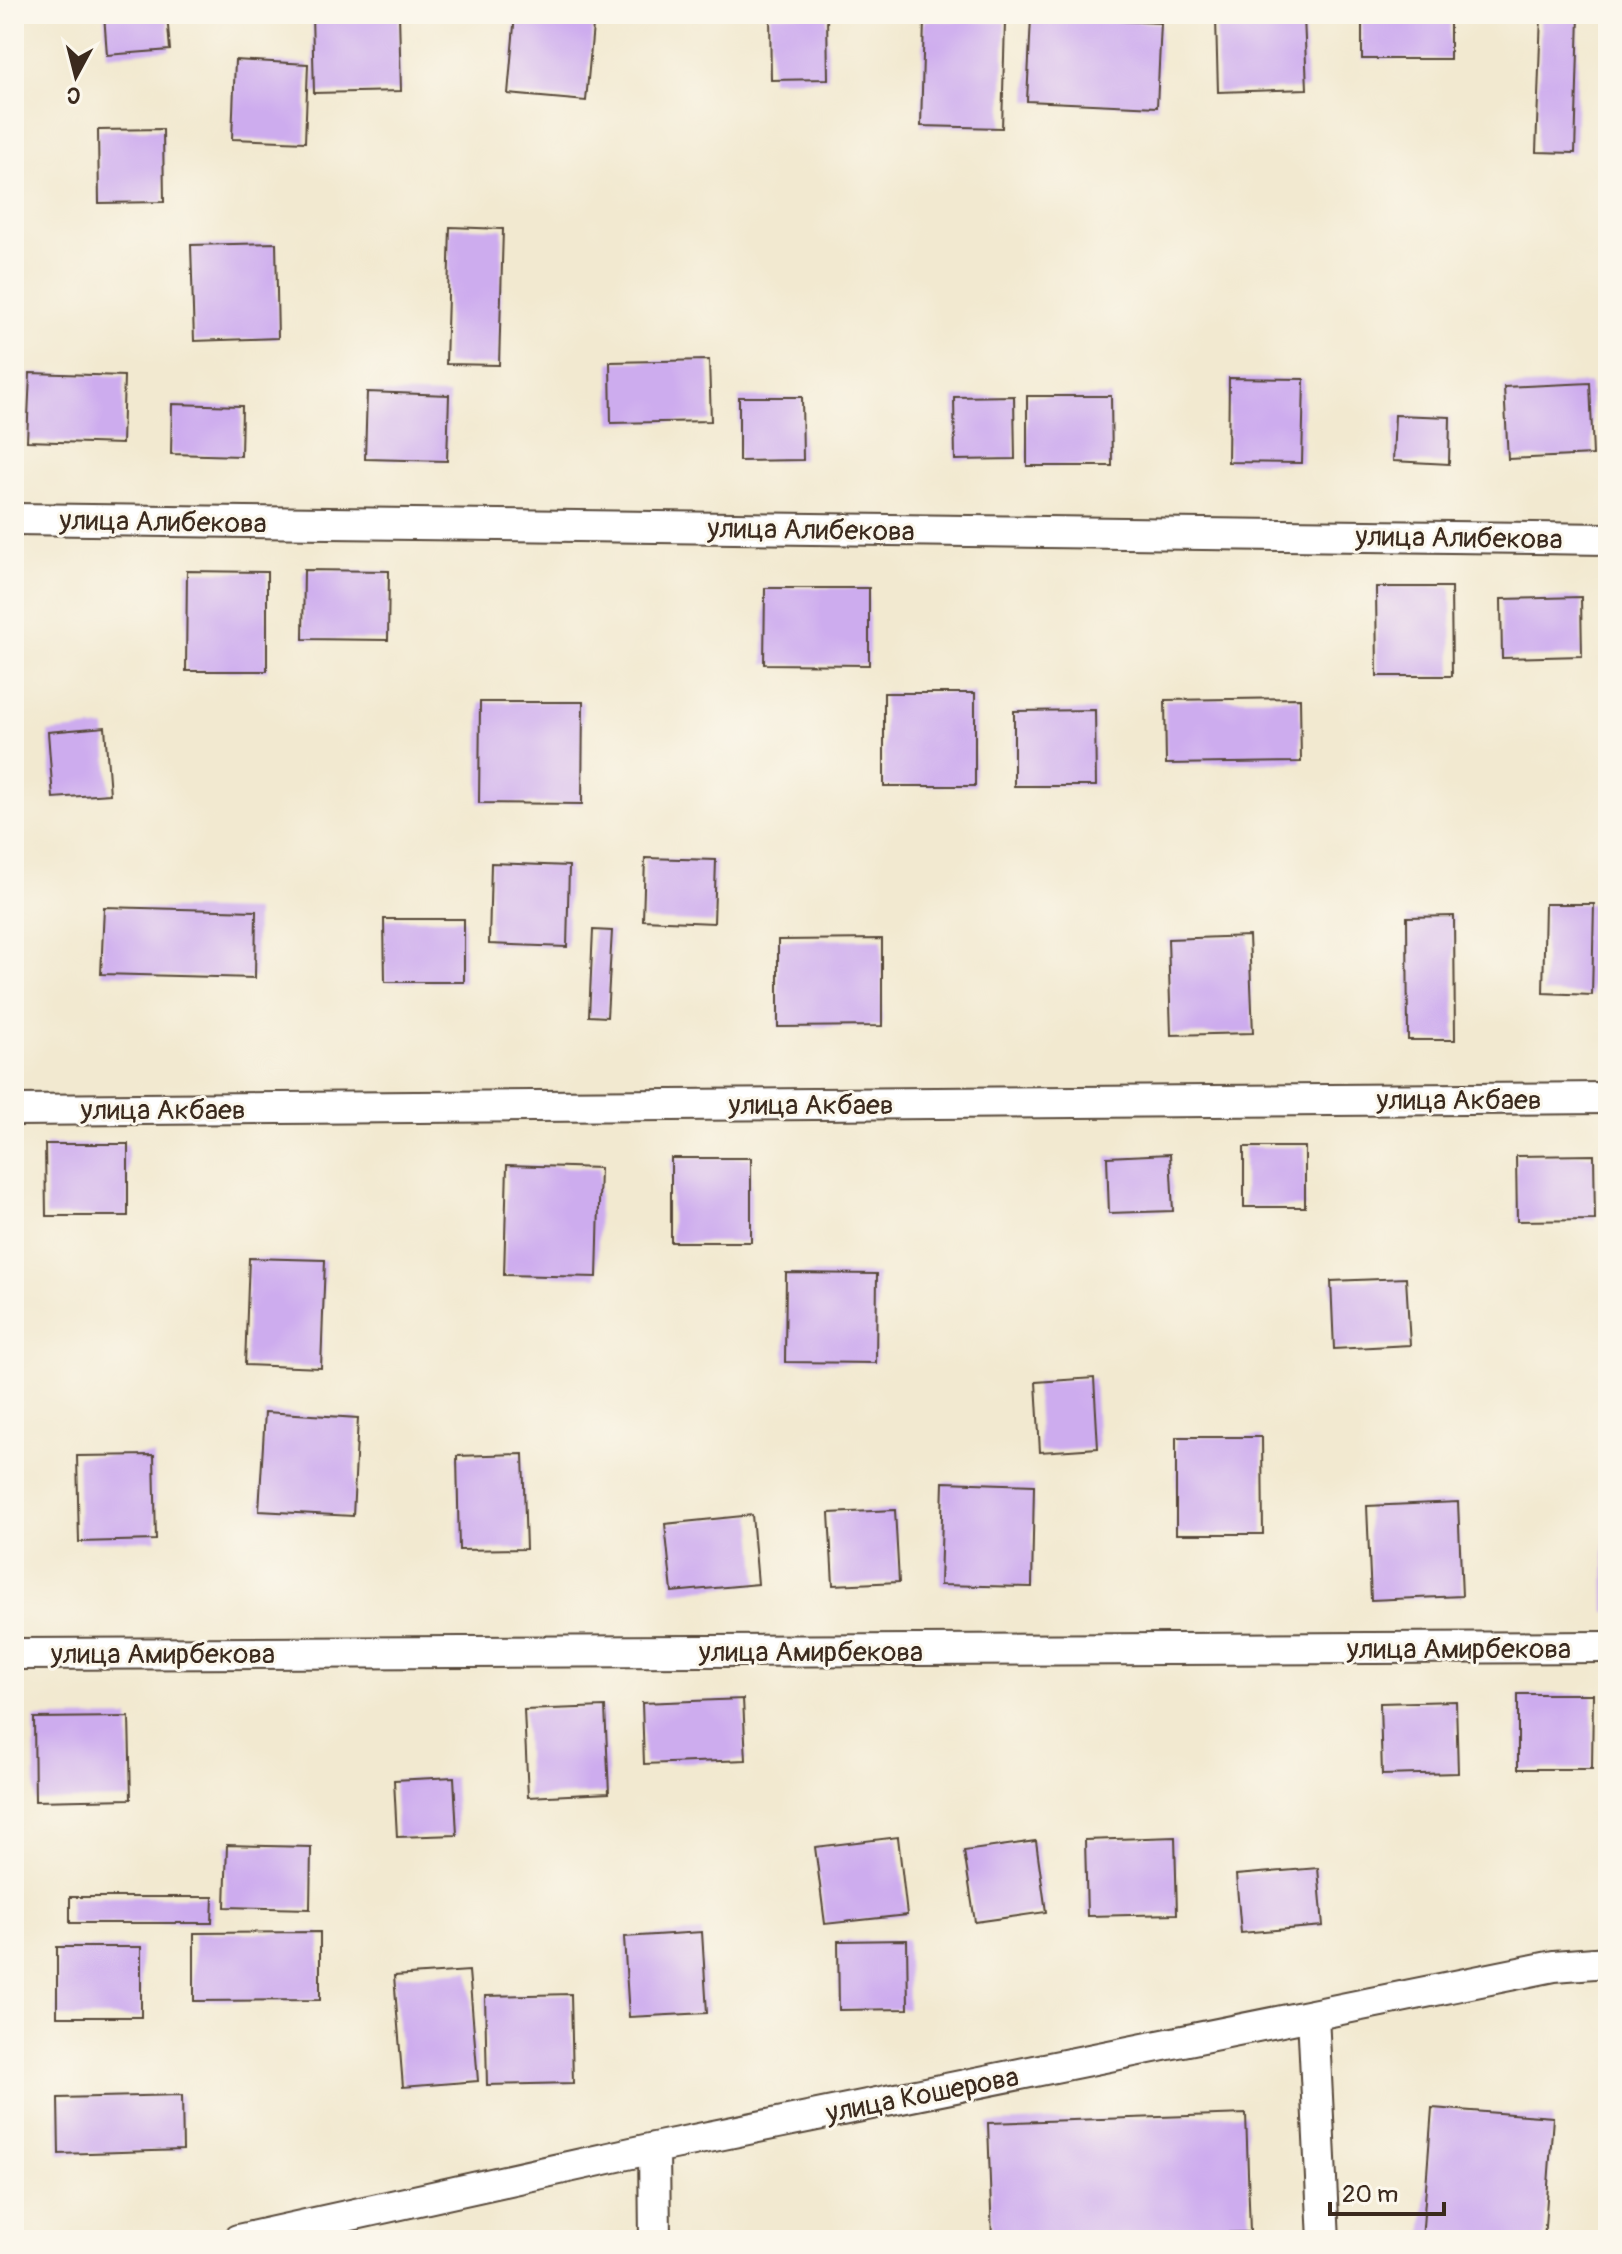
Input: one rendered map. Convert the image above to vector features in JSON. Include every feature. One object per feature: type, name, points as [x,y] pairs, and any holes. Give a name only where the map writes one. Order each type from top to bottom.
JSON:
[{"type":"street","name":"улица Алибекова","points":[[14,519],[1608,539]]},
{"type":"street","name":"улица Акбаев","points":[[14,1110],[1608,1098]]},
{"type":"street","name":"улица Амирбекова","points":[[14,1654],[1608,1647]]},
{"type":"street","name":"улица Кошерова","points":[[238,2240],[654,2148],[1554,1966],[1608,1962]]},
{"type":"street","points":[[1313,2015],[1324,2240]]},
{"type":"street","points":[[654,2148],[655,2240]]},
{"type":"building","points":[[104,14],[167,14],[170,50],[107,55]]},
{"type":"building","points":[[312,14],[399,14],[401,91],[314,93]]},
{"type":"building","points":[[515,14],[594,15],[586,101],[508,94]]},
{"type":"building","points":[[827,14],[828,79],[771,80],[770,15]]},
{"type":"building","points":[[1362,14],[1450,14],[1450,59],[1362,59]]},
{"type":"building","points":[[1541,14],[1579,15],[1575,153],[1536,152]]},
{"type":"building","points":[[1304,16],[1307,89],[1218,92],[1216,19]]},
{"type":"building","points":[[1031,17],[1161,23],[1157,107],[1027,101]]},
{"type":"building","points":[[924,20],[1005,22],[1002,128],[921,126]]},
{"type":"building","points":[[235,60],[308,64],[305,142],[232,139]]},
{"type":"building","points":[[163,129],[164,202],[99,203],[98,130]]},
{"type":"building","points":[[450,227],[503,229],[499,365],[446,364]]},
{"type":"building","points":[[276,243],[278,338],[194,341],[191,245]]},
{"type":"building","points":[[709,360],[711,421],[611,423],[610,362]]},
{"type":"building","points":[[30,373],[124,376],[122,444],[27,441]]},
{"type":"building","points":[[1229,378],[1304,379],[1302,463],[1228,462]]},
{"type":"building","points":[[1590,383],[1593,455],[1508,459],[1504,387]]},
{"type":"building","points":[[367,392],[449,395],[447,461],[365,459]]},
{"type":"building","points":[[1014,396],[1015,459],[955,460],[954,397]]},
{"type":"building","points":[[1027,396],[1111,396],[1112,466],[1027,466]]},
{"type":"building","points":[[739,397],[802,397],[803,460],[739,461]]},
{"type":"building","points":[[172,404],[242,406],[241,456],[171,454]]},
{"type":"building","points":[[1395,415],[1450,417],[1449,464],[1393,461]]},
{"type":"building","points":[[304,570],[389,571],[388,640],[303,639]]},
{"type":"building","points":[[187,571],[267,572],[267,671],[186,671]]},
{"type":"building","points":[[1376,587],[1451,587],[1452,676],[1377,676]]},
{"type":"building","points":[[765,588],[869,588],[869,665],[764,664]]},
{"type":"building","points":[[1581,597],[1582,656],[1502,658],[1501,599]]},
{"type":"building","points":[[884,693],[975,693],[975,786],[884,786]]},
{"type":"building","points":[[1300,698],[1301,762],[1166,764],[1165,700]]},
{"type":"building","points":[[480,702],[583,702],[582,804],[479,803]]},
{"type":"building","points":[[1095,710],[1096,786],[1014,786],[1014,711]]},
{"type":"building","points":[[105,727],[110,794],[53,798],[48,732]]},
{"type":"building","points":[[645,858],[716,860],[714,923],[643,920]]},
{"type":"building","points":[[491,863],[569,866],[567,947],[489,944]]},
{"type":"building","points":[[1545,904],[1594,904],[1592,995],[1543,993]]},
{"type":"building","points":[[104,907],[256,911],[255,978],[101,974]]},
{"type":"building","points":[[1454,916],[1455,1040],[1408,1040],[1407,917]]},
{"type":"building","points":[[384,919],[464,919],[464,982],[385,982]]},
{"type":"building","points":[[593,930],[612,931],[607,1017],[589,1016]]},
{"type":"building","points":[[1249,936],[1253,1033],[1171,1035],[1168,939]]},
{"type":"building","points":[[882,939],[882,1026],[778,1027],[778,940]]},
{"type":"building","points":[[45,1144],[128,1144],[128,1216],[46,1216]]},
{"type":"building","points":[[1244,1147],[1305,1147],[1305,1207],[1244,1207]]},
{"type":"building","points":[[1170,1154],[1173,1211],[1109,1213],[1107,1157]]},
{"type":"building","points":[[1594,1155],[1595,1220],[1517,1221],[1516,1156]]},
{"type":"building","points":[[671,1158],[751,1158],[751,1242],[671,1242]]},
{"type":"building","points":[[507,1165],[600,1168],[597,1277],[504,1275]]},
{"type":"building","points":[[249,1258],[325,1260],[321,1368],[245,1365]]},
{"type":"building","points":[[786,1273],[877,1274],[876,1363],[785,1362]]},
{"type":"building","points":[[1406,1278],[1410,1345],[1334,1349],[1331,1281]]},
{"type":"building","points":[[1094,1378],[1098,1448],[1040,1452],[1036,1382]]},
{"type":"building","points":[[265,1412],[358,1418],[353,1516],[259,1511]]},
{"type":"building","points":[[1176,1437],[1262,1437],[1263,1534],[1176,1534]]},
{"type":"building","points":[[523,1454],[526,1549],[459,1550],[457,1456]]},
{"type":"building","points":[[154,1455],[156,1540],[79,1542],[77,1456]]},
{"type":"building","points":[[943,1482],[1034,1485],[1032,1587],[940,1585]]},
{"type":"building","points":[[1458,1502],[1462,1596],[1371,1600],[1367,1506]]},
{"type":"building","points":[[895,1510],[899,1582],[833,1585],[829,1513]]},
{"type":"building","points":[[752,1515],[758,1584],[672,1592],[665,1524]]},
{"type":"building","points":[[1604,1534],[1608,1534],[1608,1612],[1605,1612]]},
{"type":"building","points":[[1518,1694],[1593,1694],[1592,1769],[1518,1769]]},
{"type":"building","points":[[743,1699],[746,1760],[644,1764],[642,1703]]},
{"type":"building","points":[[1456,1701],[1458,1773],[1382,1775],[1380,1703]]},
{"type":"building","points":[[605,1707],[609,1793],[528,1797],[524,1710]]},
{"type":"building","points":[[129,1717],[131,1799],[35,1801],[34,1718]]},
{"type":"building","points":[[454,1777],[457,1835],[397,1837],[394,1780]]},
{"type":"building","points":[[898,1837],[907,1915],[825,1924],[815,1847]]},
{"type":"building","points":[[1175,1837],[1177,1914],[1087,1916],[1085,1840]]},
{"type":"building","points":[[1036,1841],[1046,1912],[975,1922],[964,1851]]},
{"type":"building","points":[[227,1845],[311,1847],[310,1909],[225,1907]]},
{"type":"building","points":[[1318,1868],[1323,1926],[1241,1933],[1236,1875]]},
{"type":"building","points":[[70,1897],[213,1897],[212,1923],[70,1923]]},
{"type":"building","points":[[320,1932],[320,2000],[194,2001],[194,1933]]},
{"type":"building","points":[[702,1932],[707,2013],[629,2017],[624,1937]]},
{"type":"building","points":[[907,1940],[908,2009],[839,2010],[838,1941]]},
{"type":"building","points":[[57,1947],[141,1947],[141,2017],[57,2017]]},
{"type":"building","points":[[469,1971],[478,2081],[403,2087],[394,1976]]},
{"type":"building","points":[[571,1994],[573,2083],[487,2085],[485,1996]]},
{"type":"building","points":[[182,2095],[183,2150],[59,2154],[58,2098]]},
{"type":"building","points":[[1432,2108],[1553,2117],[1544,2240],[1422,2240]]},
{"type":"building","points":[[1246,2114],[1250,2232],[992,2240],[988,2123]]}]
